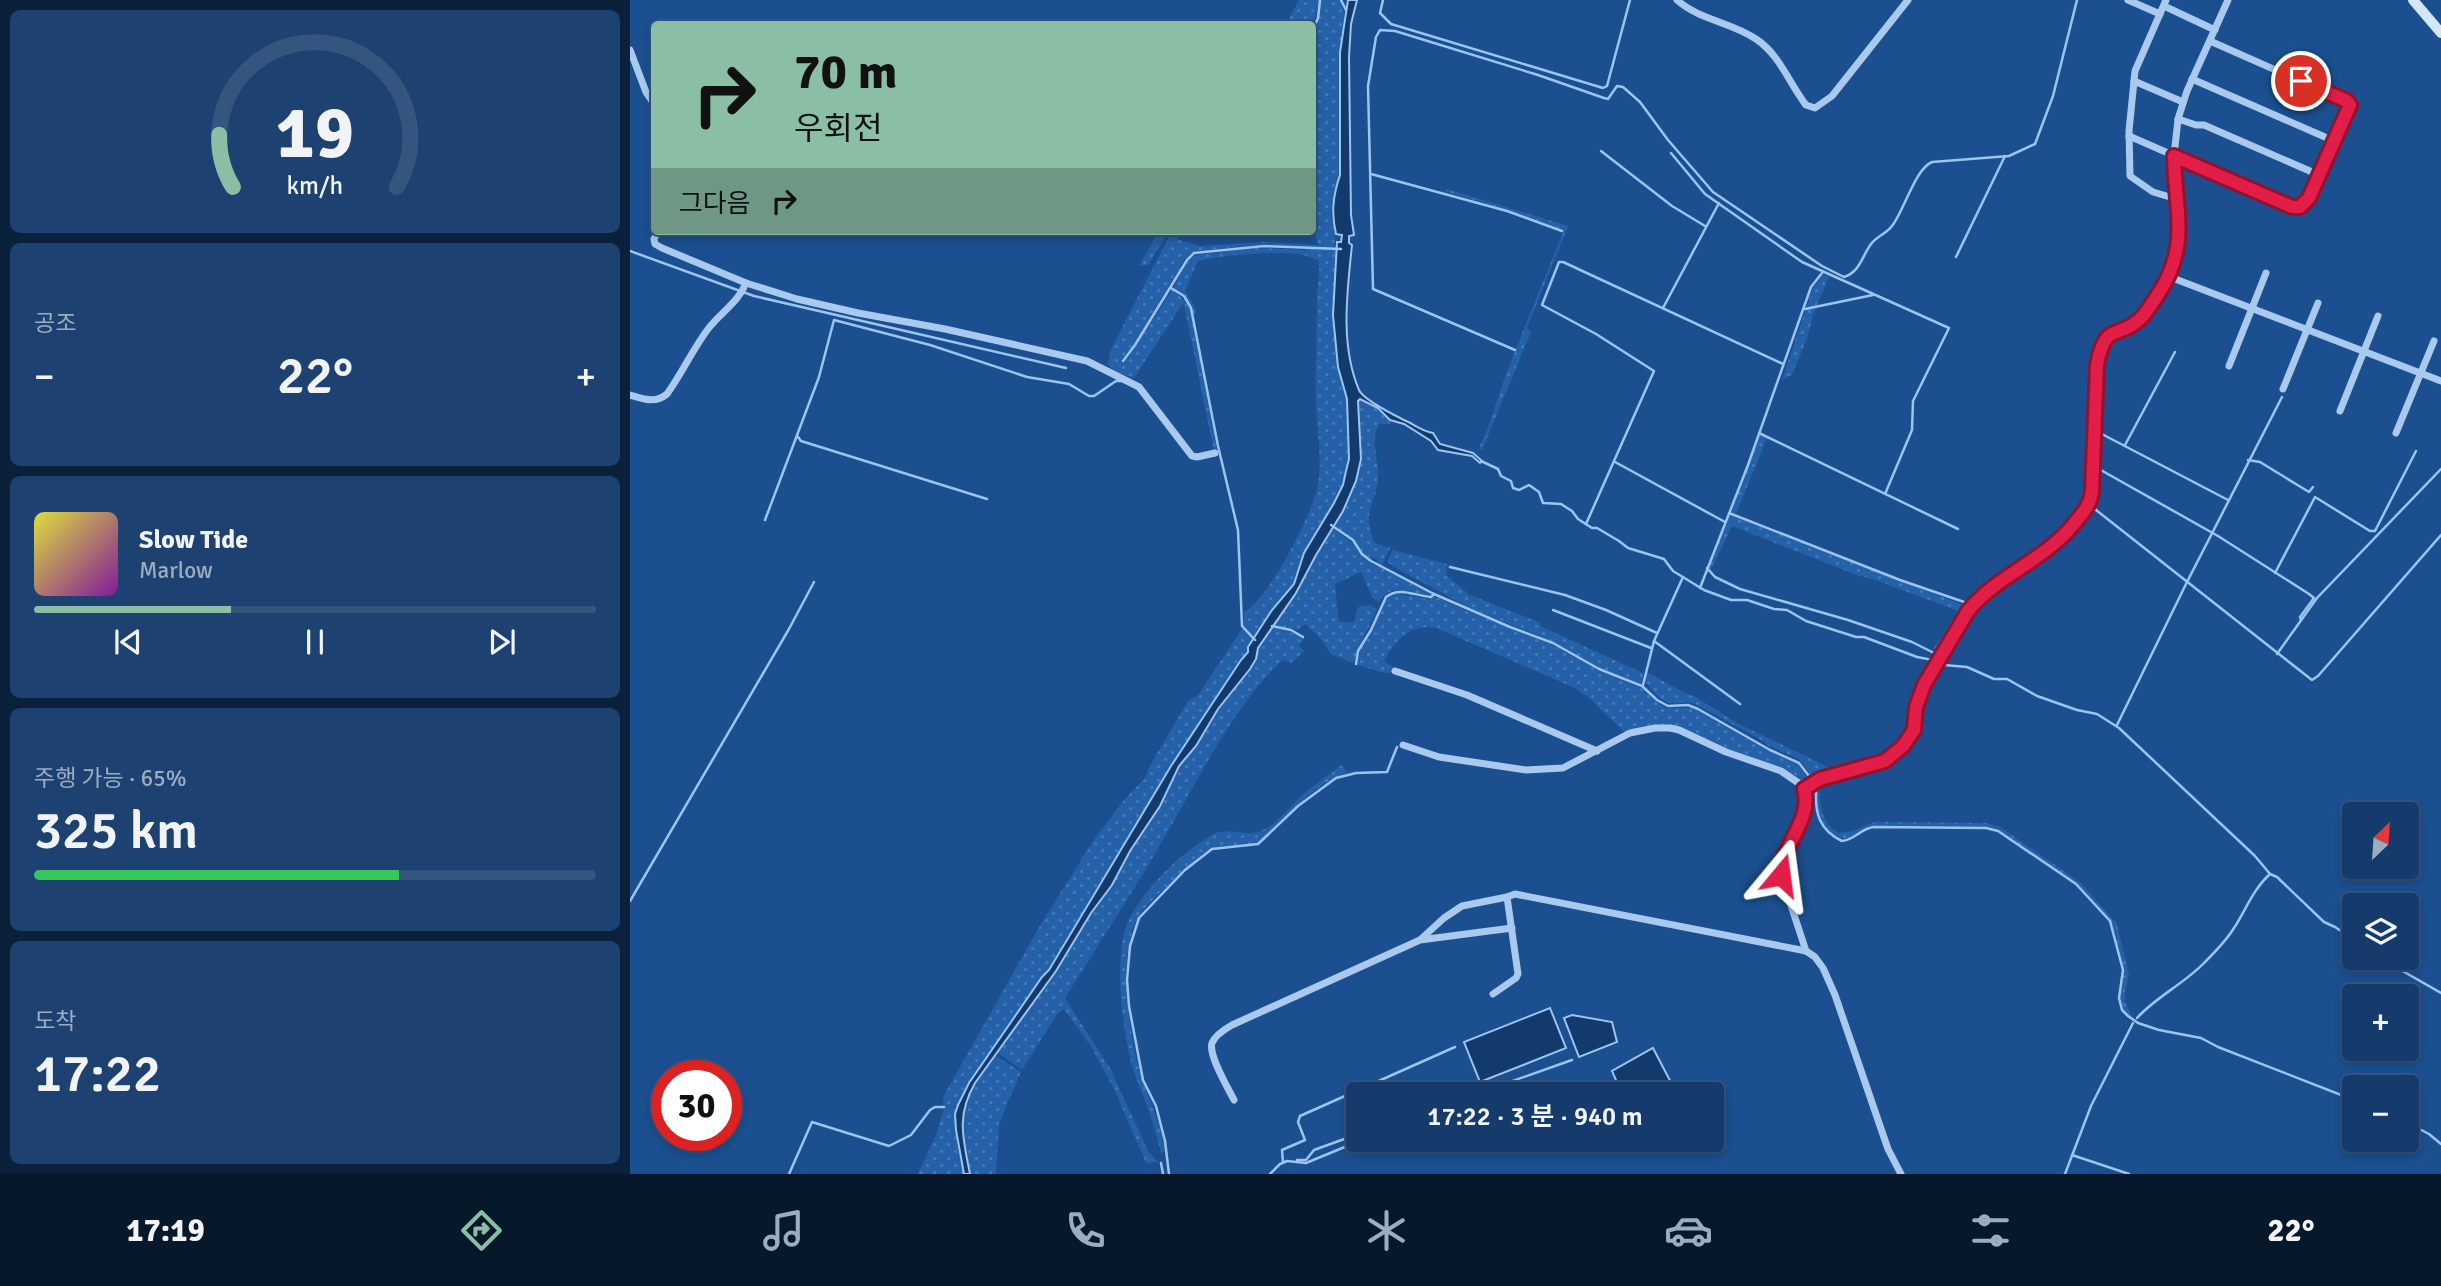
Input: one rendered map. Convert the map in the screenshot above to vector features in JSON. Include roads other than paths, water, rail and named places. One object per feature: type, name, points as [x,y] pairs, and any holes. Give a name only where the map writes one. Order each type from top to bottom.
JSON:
[{"type":"main road","points":[[2413,0],[2441,33]]},
{"type":"street","points":[[1677,0],[1688,9],[1725,23],[1758,40],[1770,50],[1806,105],[1815,107],[1832,96],[1908,0]]},
{"type":"street","points":[[2128,0],[2163,7],[2215,30]]},
{"type":"street","points":[[1804,789],[1820,779],[1885,761],[1896,753],[1911,738],[1920,694],[1977,600],[2049,550],[2087,508],[2092,492],[2100,348],[2110,333],[2140,320],[2170,277],[2180,236],[2174,156],[2178,119],[2192,79],[2228,0]]},
{"type":"street","points":[[2163,7],[2135,71],[2129,136],[2130,176],[2153,192],[2177,199]]},
{"type":"street","points":[[2129,136],[2292,207],[2305,204],[2349,107],[2347,101],[2210,41]]},
{"type":"street","points":[[630,50],[651,100]]},
{"type":"street","points":[[2192,79],[2334,141]]},
{"type":"street","points":[[2134,81],[2183,102]]},
{"type":"street","points":[[2178,119],[2204,125],[2319,175]]},
{"type":"street","points":[[656,235],[655,244],[662,248],[746,283],[797,299],[1087,361],[1139,387],[1192,456],[1215,453]]},
{"type":"street","points":[[2229,366],[2266,273]]},
{"type":"street","points":[[2170,277],[2441,381]]},
{"type":"street","points":[[630,395],[648,401],[660,400],[667,394],[705,332],[723,310],[736,302],[746,283]]},
{"type":"street","points":[[2283,389],[2318,303]]},
{"type":"street","points":[[2340,411],[2378,316]]},
{"type":"street","points":[[2396,433],[2434,341]]},
{"type":"street","points":[[1395,671],[1467,695],[1597,751]]},
{"type":"street","points":[[1403,745],[1439,757],[1526,770],[1563,768],[1639,730],[1670,728],[1726,752],[1781,771],[1804,789],[1801,819],[1783,858],[1781,875],[1806,951]]},
{"type":"street","points":[[1420,940],[1462,906],[1521,894],[1806,951],[1815,957],[1823,968],[1835,995],[1888,1149],[1901,1174]]},
{"type":"street","points":[[1493,994],[1518,974],[1507,897]]},
{"type":"street","points":[[1234,1100],[1211,1051],[1217,1036],[1246,1018],[1420,940],[1512,928]]},
{"type":"waterway","points":[[1316,23],[1320,0]]},
{"type":"waterway","points":[[1341,0],[1346,10]]},
{"type":"waterway","points":[[1383,0],[1380,13],[1391,24],[1603,88],[1607,86],[1630,0]]},
{"type":"waterway","points":[[1515,350],[1373,289],[1368,86],[1376,37],[1380,30],[1395,31],[1608,99],[1617,86],[1623,87],[1640,102],[1668,140],[1713,192],[1822,266],[1844,277],[1854,271],[1871,244],[1892,226],[1915,181],[1926,166],[1932,162],[2009,156],[2035,144],[2053,96],[2077,0]]},
{"type":"waterway","points":[[1601,151],[1672,206],[1705,226]]},
{"type":"waterway","points":[[1671,153],[1705,194],[1802,262],[1949,328],[1913,401],[1912,430],[1885,494]]},
{"type":"waterway","points":[[1956,257],[2005,156]]},
{"type":"waterway","points":[[1371,174],[1507,211],[1562,231]]},
{"type":"waterway","points":[[1663,308],[1719,203]]},
{"type":"waterway","points":[[1123,361],[1194,253],[1264,246],[1341,249]]},
{"type":"waterway","points":[[630,251],[754,296],[1066,368]]},
{"type":"waterway","points":[[1586,524],[1654,371],[1596,334],[1542,305],[1559,262],[1783,364]]},
{"type":"waterway","points":[[1700,588],[1748,465],[1811,287],[1822,273]]},
{"type":"waterway","points":[[1171,288],[1184,296],[1191,308],[1218,446],[1238,530],[1242,626],[1255,640]]},
{"type":"waterway","points":[[1805,309],[1873,295]]},
{"type":"waterway","points":[[765,520],[819,377],[834,320],[930,345],[1027,377],[1069,384],[1089,396],[1094,396],[1116,381],[1123,381]]},
{"type":"waterway","points":[[2100,391],[2102,357],[2108,343]]},
{"type":"waterway","points":[[2125,445],[2175,352]]},
{"type":"waterway","points":[[2117,725],[2282,397]]},
{"type":"waterway","points":[[2098,432],[2228,500]]},
{"type":"waterway","points":[[1759,433],[1958,529]]},
{"type":"waterway","points":[[798,437],[801,441],[987,499]]},
{"type":"waterway","points":[[2098,439],[2099,485],[2094,507],[2096,510],[2312,680],[2441,535]]},
{"type":"waterway","points":[[2275,573],[2315,497],[2370,531],[2375,531],[2416,451]]},
{"type":"waterway","points":[[2248,460],[2260,462],[2309,492],[2313,487]]},
{"type":"waterway","points":[[1481,461],[1498,469],[1501,476],[1511,481],[1513,488],[1519,490],[1529,485],[1539,492],[1543,503],[1561,504],[1578,519],[1628,548],[1664,559],[1673,571],[1704,590],[1731,600],[1747,600],[1774,609],[1787,610],[1806,621],[1856,637],[1864,637],[1944,665],[1967,667],[1994,679],[2007,679],[2037,696],[2097,714],[2119,728],[2255,856],[2270,874]]},
{"type":"waterway","points":[[1615,462],[1725,522]]},
{"type":"waterway","points":[[2099,469],[2218,536],[2309,594],[2314,598],[2300,617],[2301,620]]},
{"type":"waterway","points":[[2277,654],[2317,598],[2441,469]]},
{"type":"waterway","points":[[1729,513],[1900,580],[1967,603]]},
{"type":"waterway","points":[[1331,525],[1353,540],[1362,554],[1371,561],[1434,594],[1553,643],[1599,669],[1642,686],[1668,706],[1688,705],[1698,709],[1770,750],[1799,763],[1812,780]]},
{"type":"waterway","points":[[1450,567],[1565,595],[1657,633]]},
{"type":"waterway","points":[[1707,568],[1715,577],[1740,589],[1848,620],[1912,642],[1936,654],[1934,659]]},
{"type":"waterway","points":[[1643,685],[1654,641],[1683,577]]},
{"type":"waterway","points":[[630,901],[814,582]]},
{"type":"waterway","points":[[1356,664],[1358,651],[1386,597],[1397,592],[1431,597],[1434,594]]},
{"type":"waterway","points":[[1553,610],[1651,648]]},
{"type":"waterway","points":[[1272,626],[1291,630],[1303,637]]},
{"type":"waterway","points":[[1654,641],[1740,704]]},
{"type":"waterway","points":[[1169,1174],[1165,1141],[1156,1106],[1143,1080],[1129,1006],[1127,980],[1130,946],[1139,918],[1185,870],[1212,849],[1258,844],[1298,806],[1336,778],[1356,773],[1387,772],[1397,747]]},
{"type":"waterway","points":[[1816,790],[1816,806],[1823,826],[1842,841],[1874,827],[1986,828],[1998,831],[2076,884],[2110,921],[2123,970],[2119,998],[2122,1010],[2128,1016],[2138,1023],[2159,1030],[2201,1038],[2342,1095]]},
{"type":"waterway","points":[[2137,1018],[2197,970],[2216,950],[2231,933],[2259,886],[2270,874],[2277,877],[2324,922],[2342,932]]},
{"type":"waterway","points":[[2401,970],[2441,993]]},
{"type":"waterway","points":[[2065,1174],[2091,1106],[2133,1023]]},
{"type":"waterway","points":[[1283,1162],[1282,1150],[1305,1140],[1298,1122],[1300,1116],[1455,1047]]},
{"type":"waterway","points":[[1510,1082],[1572,1060]]},
{"type":"waterway","points":[[789,1174],[812,1122],[889,1146],[911,1135],[930,1110],[944,1107]]},
{"type":"waterway","points":[[2419,1129],[2441,1144]]},
{"type":"waterway","points":[[1297,1160],[1306,1160],[1314,1150],[1346,1138]]},
{"type":"waterway","points":[[1270,1174],[1287,1161],[1306,1163],[1346,1146]]},
{"type":"waterway","points":[[2072,1155],[2129,1174]]},
{"type":"waterway","points":[[1161,1163],[1163,1174]]}]
